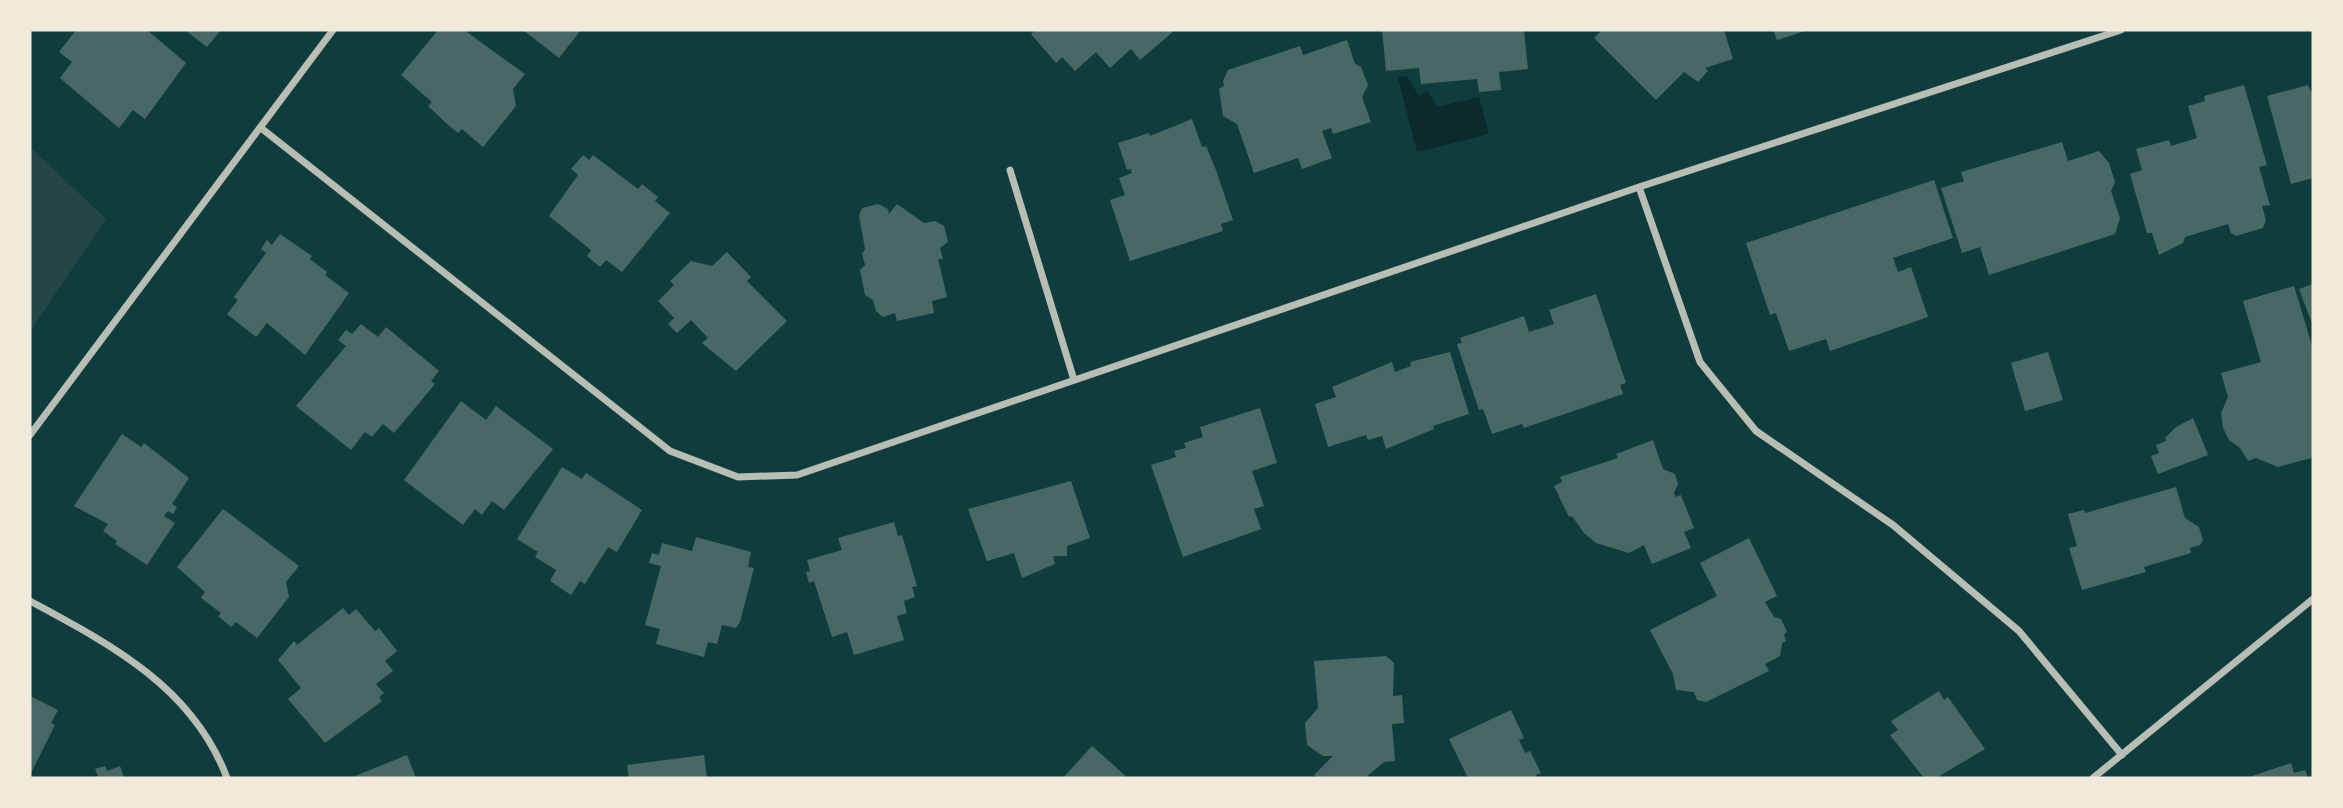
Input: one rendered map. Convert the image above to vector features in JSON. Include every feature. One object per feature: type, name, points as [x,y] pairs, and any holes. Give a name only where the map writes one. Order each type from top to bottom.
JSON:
[{"type":"street","points":[[30,435],[333,30]]},
{"type":"street","points":[[261,128],[670,451],[738,477],[797,475],[1639,187],[2121,30]]},
{"type":"street","points":[[1010,170],[1074,380]]},
{"type":"street","points":[[1639,187],[1700,362],[1756,431],[1892,525],[2019,631],[2122,755]]},
{"type":"street","points":[[2093,778],[2313,599]]},
{"type":"street","points":[[30,601],[119,649],[180,700],[220,760],[227,778]]},
{"type":"shaded area","points":[[1407,76],[1419,96],[1427,91],[1438,107],[1479,97],[1489,134],[1417,152],[1398,78]]},
{"type":"shaded area","points":[[30,147],[106,219],[30,331]]},
{"type":"building","points":[[76,30],[147,30],[186,63],[145,119],[133,110],[119,128],[60,78],[72,62],[59,52]]},
{"type":"building","points":[[185,30],[221,30],[207,47]]},
{"type":"building","points":[[438,30],[464,30],[525,74],[513,89],[516,106],[483,147],[462,129],[458,133],[447,124],[428,106],[432,102],[401,75]]},
{"type":"building","points":[[523,30],[581,30],[559,58]]},
{"type":"building","points":[[1035,30],[1175,30],[1140,60],[1131,49],[1110,68],[1096,52],[1075,71],[1062,57],[1056,63],[1031,34]]},
{"type":"building","points":[[1382,30],[1524,30],[1528,69],[1499,72],[1501,90],[1479,92],[1477,79],[1421,84],[1419,68],[1386,71]]},
{"type":"building","points":[[1602,30],[1724,30],[1733,59],[1705,68],[1708,71],[1698,82],[1684,72],[1656,100],[1594,38]]},
{"type":"building","points":[[1773,30],[1808,30],[1777,40]]},
{"type":"building","points":[[1347,40],[1355,64],[1361,67],[1368,85],[1362,97],[1371,122],[1333,134],[1331,128],[1322,131],[1332,158],[1302,169],[1298,158],[1254,173],[1237,124],[1223,116],[1219,89],[1224,86],[1223,81],[1228,70],[1300,46],[1303,55]]},
{"type":"building","points":[[2244,85],[2267,165],[2259,167],[2270,205],[2262,206],[2266,220],[2263,228],[2236,236],[2231,233],[2228,224],[2185,237],[2183,243],[2159,255],[2152,233],[2147,233],[2130,174],[2142,170],[2136,149],[2169,140],[2171,146],[2197,138],[2188,106],[2205,101],[2204,96]]},
{"type":"building","points":[[2308,85],[2313,96],[2313,178],[2291,184],[2267,96]]},
{"type":"building","points":[[1192,119],[1202,147],[1206,146],[1216,170],[1233,220],[1221,224],[1223,231],[1130,261],[1110,200],[1125,195],[1119,178],[1132,173],[1131,169],[1127,170],[1118,143],[1149,133],[1150,136]]},
{"type":"building","points":[[2062,142],[2068,161],[2099,151],[2109,163],[2115,182],[2111,191],[2120,218],[2115,234],[1989,275],[1980,247],[1962,253],[1941,188],[1964,181],[1961,172]]},
{"type":"building","points":[[583,155],[589,160],[593,155],[638,189],[642,184],[658,197],[655,201],[670,213],[622,272],[606,260],[600,267],[587,256],[591,250],[549,216],[578,175],[571,169]]},
{"type":"building","points":[[1934,180],[1953,238],[1893,258],[1898,272],[1911,267],[1928,317],[1830,351],[1826,339],[1789,351],[1776,313],[1770,315],[1746,243]]},
{"type":"building","points":[[878,204],[888,209],[889,214],[897,204],[924,223],[935,221],[944,226],[948,242],[940,248],[943,259],[938,259],[947,297],[932,301],[934,313],[897,321],[895,313],[883,317],[876,311],[873,300],[865,295],[860,270],[865,265],[862,254],[865,249],[859,216],[862,208]]},
{"type":"building","points":[[280,234],[312,256],[310,259],[327,272],[325,275],[349,293],[305,355],[267,323],[256,337],[227,314],[238,300],[234,297],[266,253],[261,249],[267,240],[272,245]]},
{"type":"building","points":[[727,252],[751,277],[747,281],[787,321],[736,371],[702,343],[708,338],[691,320],[677,333],[668,324],[674,318],[658,301],[674,285],[670,281],[691,261],[712,266]]},
{"type":"building","points":[[2313,284],[2313,326],[2299,289]]},
{"type":"building","points":[[2294,286],[2313,349],[2313,453],[2311,458],[2278,467],[2256,458],[2248,461],[2240,448],[2229,440],[2223,428],[2221,413],[2228,397],[2221,373],[2261,362],[2243,301]]},
{"type":"building","points":[[1596,294],[1626,383],[1620,385],[1623,394],[1524,428],[1522,424],[1492,434],[1483,409],[1479,410],[1457,344],[1462,343],[1460,338],[1524,316],[1529,332],[1554,324],[1549,310]]},
{"type":"building","points":[[361,324],[378,337],[386,327],[439,371],[431,381],[435,384],[394,433],[383,424],[372,437],[365,432],[351,450],[296,406],[346,346],[338,340],[346,330],[352,334]]},
{"type":"building","points":[[1450,352],[1469,414],[1433,426],[1434,429],[1386,449],[1382,436],[1368,440],[1366,435],[1328,447],[1315,404],[1336,397],[1332,387],[1392,362],[1395,372],[1411,366],[1410,362]]},
{"type":"building","points":[[2048,352],[2063,400],[2025,411],[2011,363]]},
{"type":"building","points":[[461,401],[486,420],[496,406],[553,449],[504,510],[492,501],[482,515],[475,509],[463,525],[404,480]]},
{"type":"building","points":[[1260,408],[1277,463],[1252,471],[1264,506],[1254,509],[1261,529],[1183,557],[1151,465],[1176,457],[1174,451],[1186,448],[1184,443],[1203,437],[1200,427]]},
{"type":"building","points":[[2193,418],[2208,455],[2158,474],[2151,456],[2159,453],[2156,445],[2166,441],[2165,438],[2176,427]]},
{"type":"building","points":[[122,434],[141,447],[144,443],[189,478],[172,504],[177,507],[173,514],[168,511],[164,516],[175,523],[147,565],[115,544],[117,541],[103,531],[108,524],[74,506]]},
{"type":"building","points":[[1653,440],[1663,469],[1675,474],[1678,484],[1674,493],[1676,497],[1681,495],[1694,528],[1684,532],[1691,548],[1652,564],[1644,545],[1629,553],[1596,543],[1584,533],[1572,516],[1569,517],[1554,486],[1562,482],[1560,477],[1618,458],[1616,454]]},
{"type":"building","points":[[562,467],[582,479],[586,473],[642,510],[617,552],[608,547],[585,584],[580,581],[571,595],[550,581],[556,570],[535,557],[538,552],[517,539]]},
{"type":"building","points":[[1071,481],[1090,538],[1067,546],[1067,556],[1053,556],[1055,564],[1022,578],[1014,553],[987,561],[968,509]]},
{"type":"building","points":[[2176,487],[2185,518],[2199,527],[2203,540],[2200,545],[2190,548],[2191,553],[2144,567],[2146,572],[2082,590],[2069,548],[2077,546],[2068,514],[2084,510],[2085,513]]},
{"type":"building","points":[[223,509],[299,566],[286,582],[289,597],[257,638],[236,622],[231,627],[218,616],[221,613],[201,598],[205,592],[177,567]]},
{"type":"building","points":[[894,522],[898,536],[902,535],[917,586],[912,587],[915,597],[904,601],[907,613],[897,616],[904,640],[854,655],[847,632],[832,637],[814,581],[809,583],[807,560],[842,550],[838,538]]},
{"type":"building","points":[[696,537],[751,552],[748,567],[754,568],[740,622],[736,628],[722,625],[717,644],[708,642],[704,657],[656,644],[660,629],[645,625],[661,566],[649,563],[652,553],[659,555],[662,543],[692,551]]},
{"type":"building","points":[[1749,538],[1777,596],[1765,602],[1774,617],[1781,619],[1787,631],[1784,635],[1786,641],[1782,643],[1780,656],[1765,664],[1769,671],[1706,702],[1697,700],[1694,692],[1676,690],[1673,674],[1650,630],[1717,596],[1700,563]]},
{"type":"building","points":[[343,608],[349,615],[356,609],[375,631],[379,628],[397,651],[385,661],[393,671],[376,684],[384,693],[379,697],[382,701],[325,743],[288,699],[301,688],[278,660],[294,641],[297,645]]},
{"type":"building","points":[[1386,656],[1394,663],[1393,696],[1402,695],[1404,723],[1392,724],[1395,761],[1384,762],[1365,778],[1317,778],[1314,775],[1333,756],[1323,756],[1307,745],[1305,723],[1318,708],[1314,661]]},
{"type":"building","points":[[1939,691],[1944,700],[1948,697],[1985,749],[1936,778],[1924,778],[1890,735],[1898,730],[1891,721]]},
{"type":"building","points":[[30,696],[58,710],[51,723],[55,725],[30,775]]},
{"type":"building","points":[[1511,710],[1524,738],[1519,740],[1525,753],[1530,751],[1541,773],[1536,775],[1537,778],[1468,778],[1449,739]]},
{"type":"building","points":[[1092,746],[1128,778],[1063,778]]},
{"type":"building","points":[[407,755],[416,778],[350,778]]},
{"type":"building","points":[[704,755],[707,778],[629,778],[627,765]]},
{"type":"building","points":[[2291,763],[2294,773],[2305,770],[2308,778],[2246,778]]},
{"type":"building","points":[[105,766],[107,771],[120,766],[124,778],[94,778],[98,776],[95,769]]}]
